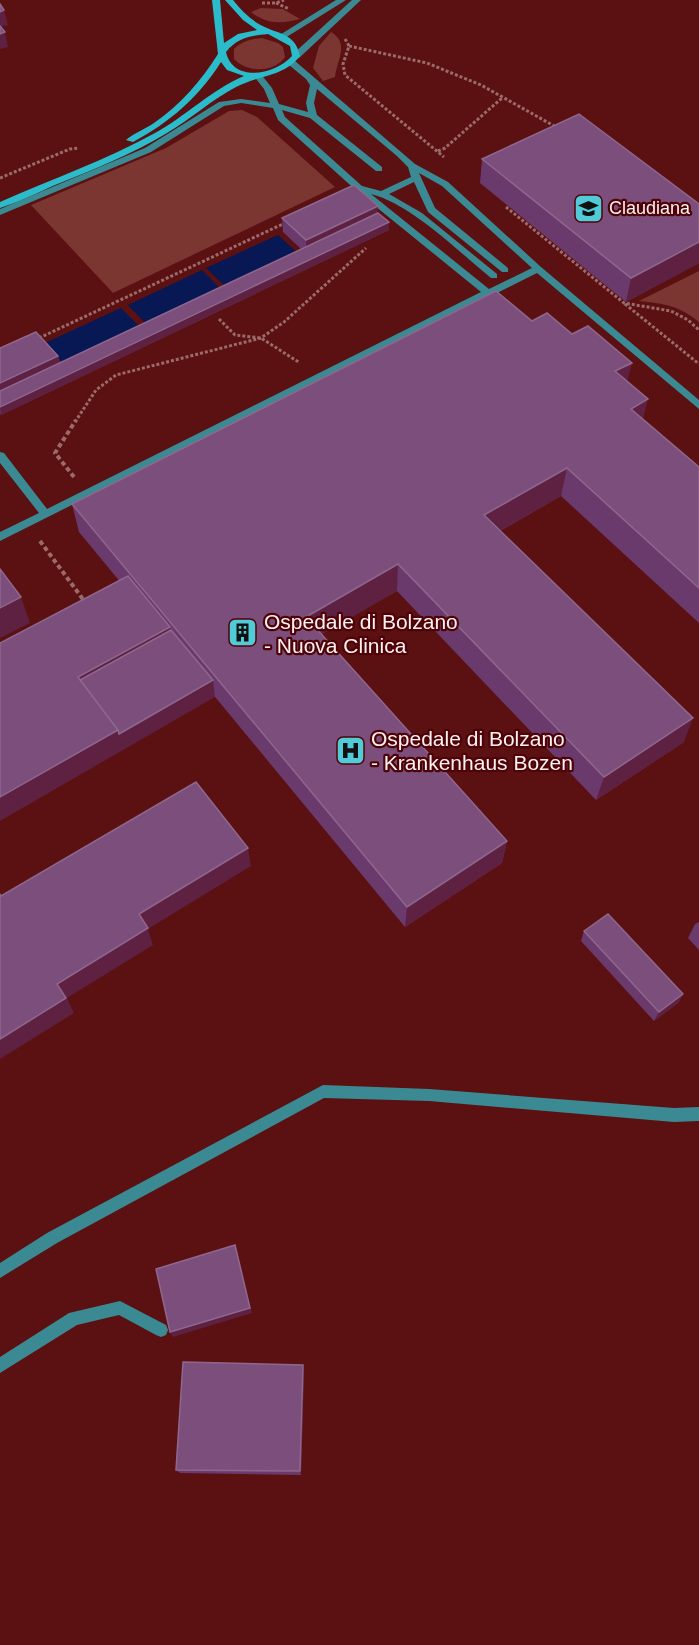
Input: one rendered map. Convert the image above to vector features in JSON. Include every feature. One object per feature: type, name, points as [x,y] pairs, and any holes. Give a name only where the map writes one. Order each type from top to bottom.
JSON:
[{"type":"main road","points":[[216,0],[222,53],[228,66],[256,75]]},
{"type":"main road","points":[[0,205],[137,146],[166,130],[230,85],[256,75],[282,70],[294,60],[294,45],[277,34],[258,27],[229,0]]},
{"type":"main road","points":[[0,198],[138,136],[191,95],[212,71],[229,42],[238,36],[261,32],[277,34]]},
{"type":"lane","points":[[277,34],[311,19],[342,0]]},
{"type":"lane","points":[[314,116],[310,103],[314,85],[294,60],[326,26],[357,0]]},
{"type":"lane","points":[[256,75],[268,88],[281,118],[359,188],[507,308]]},
{"type":"lane","points":[[308,76],[412,166],[445,184],[538,270],[699,405]]},
{"type":"lane","points":[[0,212],[148,150],[222,104],[241,101],[276,106],[314,116],[379,169]]},
{"type":"lane","points":[[412,166],[431,210],[505,270]]},
{"type":"lane","points":[[382,194],[416,178]]},
{"type":"lane","points":[[359,188],[382,194],[419,215],[494,276]]},
{"type":"lane","points":[[0,537],[86,492],[538,270]]},
{"type":"lane","points":[[0,456],[45,513]]},
{"type":"lane","points":[[0,1271],[62,1233],[323,1091],[429,1095],[674,1115],[699,1114]]},
{"type":"lane","points":[[0,1366],[74,1318],[120,1308],[161,1330]]},
{"type":"path","points":[[237,9],[253,3],[276,3],[284,0]]},
{"type":"path","points":[[276,3],[311,19]]},
{"type":"path","points":[[326,26],[343,34],[349,45],[343,64],[345,75],[449,161]]},
{"type":"path","points":[[349,45],[427,63],[481,85],[559,129]]},
{"type":"path","points":[[437,151],[446,148],[502,98]]},
{"type":"path","points":[[0,178],[70,149],[87,148]]},
{"type":"path","points":[[504,206],[699,364]]},
{"type":"path","points":[[33,341],[286,223]]},
{"type":"path","points":[[86,492],[55,453],[96,390],[116,375],[261,338],[284,322],[366,248]]},
{"type":"path","points":[[624,303],[670,311],[688,320],[699,330]]},
{"type":"path","points":[[219,319],[235,335],[261,338],[321,376]]},
{"type":"path","points":[[27,524],[89,607]]},
{"type":"shaded area","points":[[261,8],[283,9],[300,19],[274,22],[262,19],[251,12]]},
{"type":"shaded area","points":[[331,32],[340,42],[341,52],[335,77],[323,81],[313,68],[319,46]]},
{"type":"shaded area","points":[[262,38],[283,47],[285,57],[280,62],[267,68],[253,69],[239,64],[234,59],[234,49],[237,46]]},
{"type":"shaded area","points":[[242,110],[257,117],[335,187],[113,293],[31,205],[166,148],[229,111]]},
{"type":"shaded area","points":[[278,235],[301,256],[229,290],[206,268]]},
{"type":"shaded area","points":[[202,270],[223,291],[149,327],[128,305]]},
{"type":"shaded area","points":[[699,271],[699,322],[671,306],[639,301]]},
{"type":"shaded area","points":[[121,308],[143,330],[66,367],[45,343]]},
{"type":"building","name":"Claudiana","points":[[579,114],[699,204],[699,242],[631,278],[482,159]]},
{"type":"building","points":[[354,185],[378,206],[306,240],[282,218]]},
{"type":"building","points":[[378,213],[389,222],[0,407],[0,391]]},
{"type":"building","name":"Ospedale di Bolzano - Nuova Clinica","points":[[496,291],[532,321],[547,313],[572,334],[588,326],[632,363],[615,371],[648,399],[631,409],[699,467],[699,588],[567,468],[484,515],[693,718],[604,777],[398,564],[306,617],[507,841],[407,907],[72,504]]},
{"type":"building","points":[[36,332],[58,356],[0,383],[0,348]]},
{"type":"building","points":[[0,569],[21,597],[0,608]]},
{"type":"building","points":[[128,576],[170,627],[78,677],[118,730],[0,797],[0,643]]},
{"type":"building","points":[[171,630],[213,680],[119,734],[80,680]]},
{"type":"building","points":[[196,782],[248,848],[139,914],[148,928],[57,984],[66,998],[0,1039],[0,894],[1,896]]},
{"type":"building","points":[[608,914],[683,994],[659,1012],[584,931]]},
{"type":"building","points":[[235,1245],[250,1308],[170,1332],[156,1269]]},
{"type":"building","points":[[183,1362],[303,1365],[300,1471],[176,1470]]},
{"type":"place","name":"Claudiana","points":[[588,208]]},
{"type":"place","name":"Ospedale di Bolzano - Nuova Clinica","points":[[243,633]]},
{"type":"place","name":"Ospedale di Bolzano - Krankenhaus Bozen","points":[[350,750]]}]
